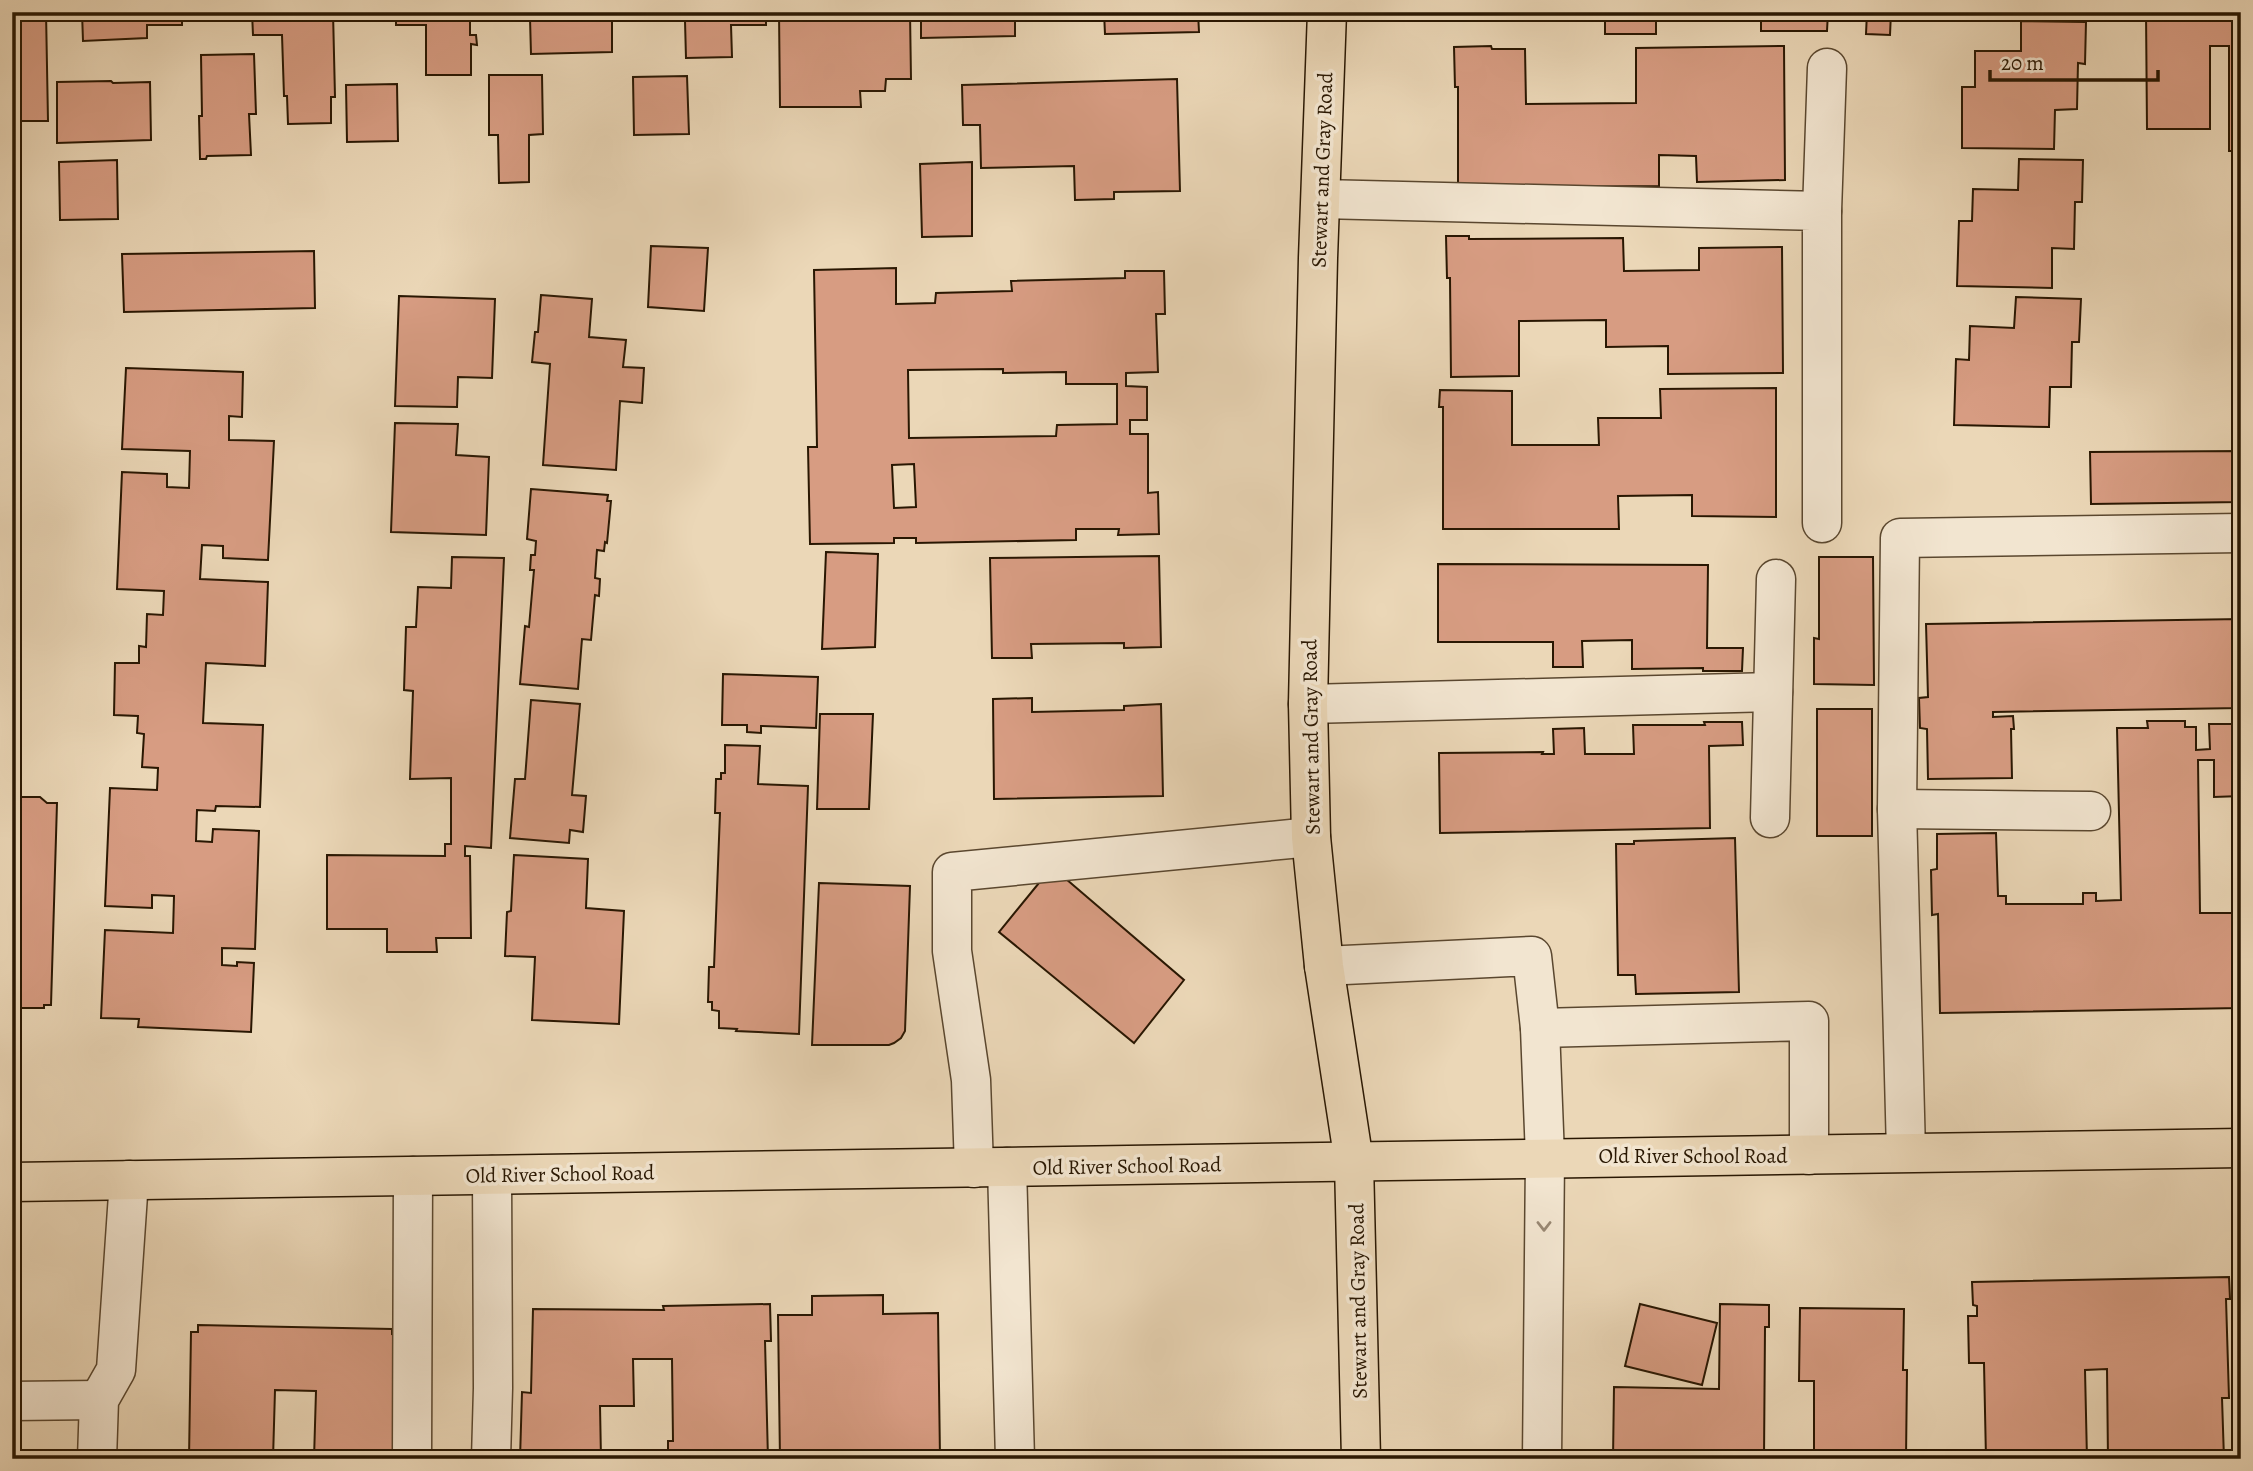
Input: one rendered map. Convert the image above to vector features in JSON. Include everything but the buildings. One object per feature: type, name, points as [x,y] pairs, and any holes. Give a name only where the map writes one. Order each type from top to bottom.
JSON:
[{"type":"main road","name":"Stewart and Gray Road","points":[[1327,12],[1308,704],[1311,837],[1324,966],[1354,1162],[1361,1459]]},
{"type":"main road","name":"Old River School Road","points":[[12,1182],[2241,1147]]},
{"type":"lane","points":[[1822,523],[1822,211],[1827,68]]},
{"type":"lane","points":[[1321,199],[1822,211]]},
{"type":"lane","points":[[1906,1152],[1897,809],[1900,538],[2241,533]]},
{"type":"lane","points":[[1770,818],[1776,579]]},
{"type":"lane","points":[[1308,704],[1773,692]]},
{"type":"lane","points":[[1897,809],[2091,811]]},
{"type":"lane","points":[[1015,1459],[991,1168],[971,1080],[953,951],[952,872],[1311,837]]},
{"type":"lane","points":[[1324,966],[1532,956],[1540,1028],[1545,1157],[1542,1459]]},
{"type":"lane","points":[[1540,1028],[1809,1021],[1810,1155]]},
{"type":"lane","points":[[491,1459],[494,1388],[492,1175]]},
{"type":"lane","points":[[412,1459],[413,1176]]},
{"type":"lane","points":[[97,1459],[99,1400],[116,1370],[130,1180]]},
{"type":"lane","points":[[12,1401],[99,1400]]}]
